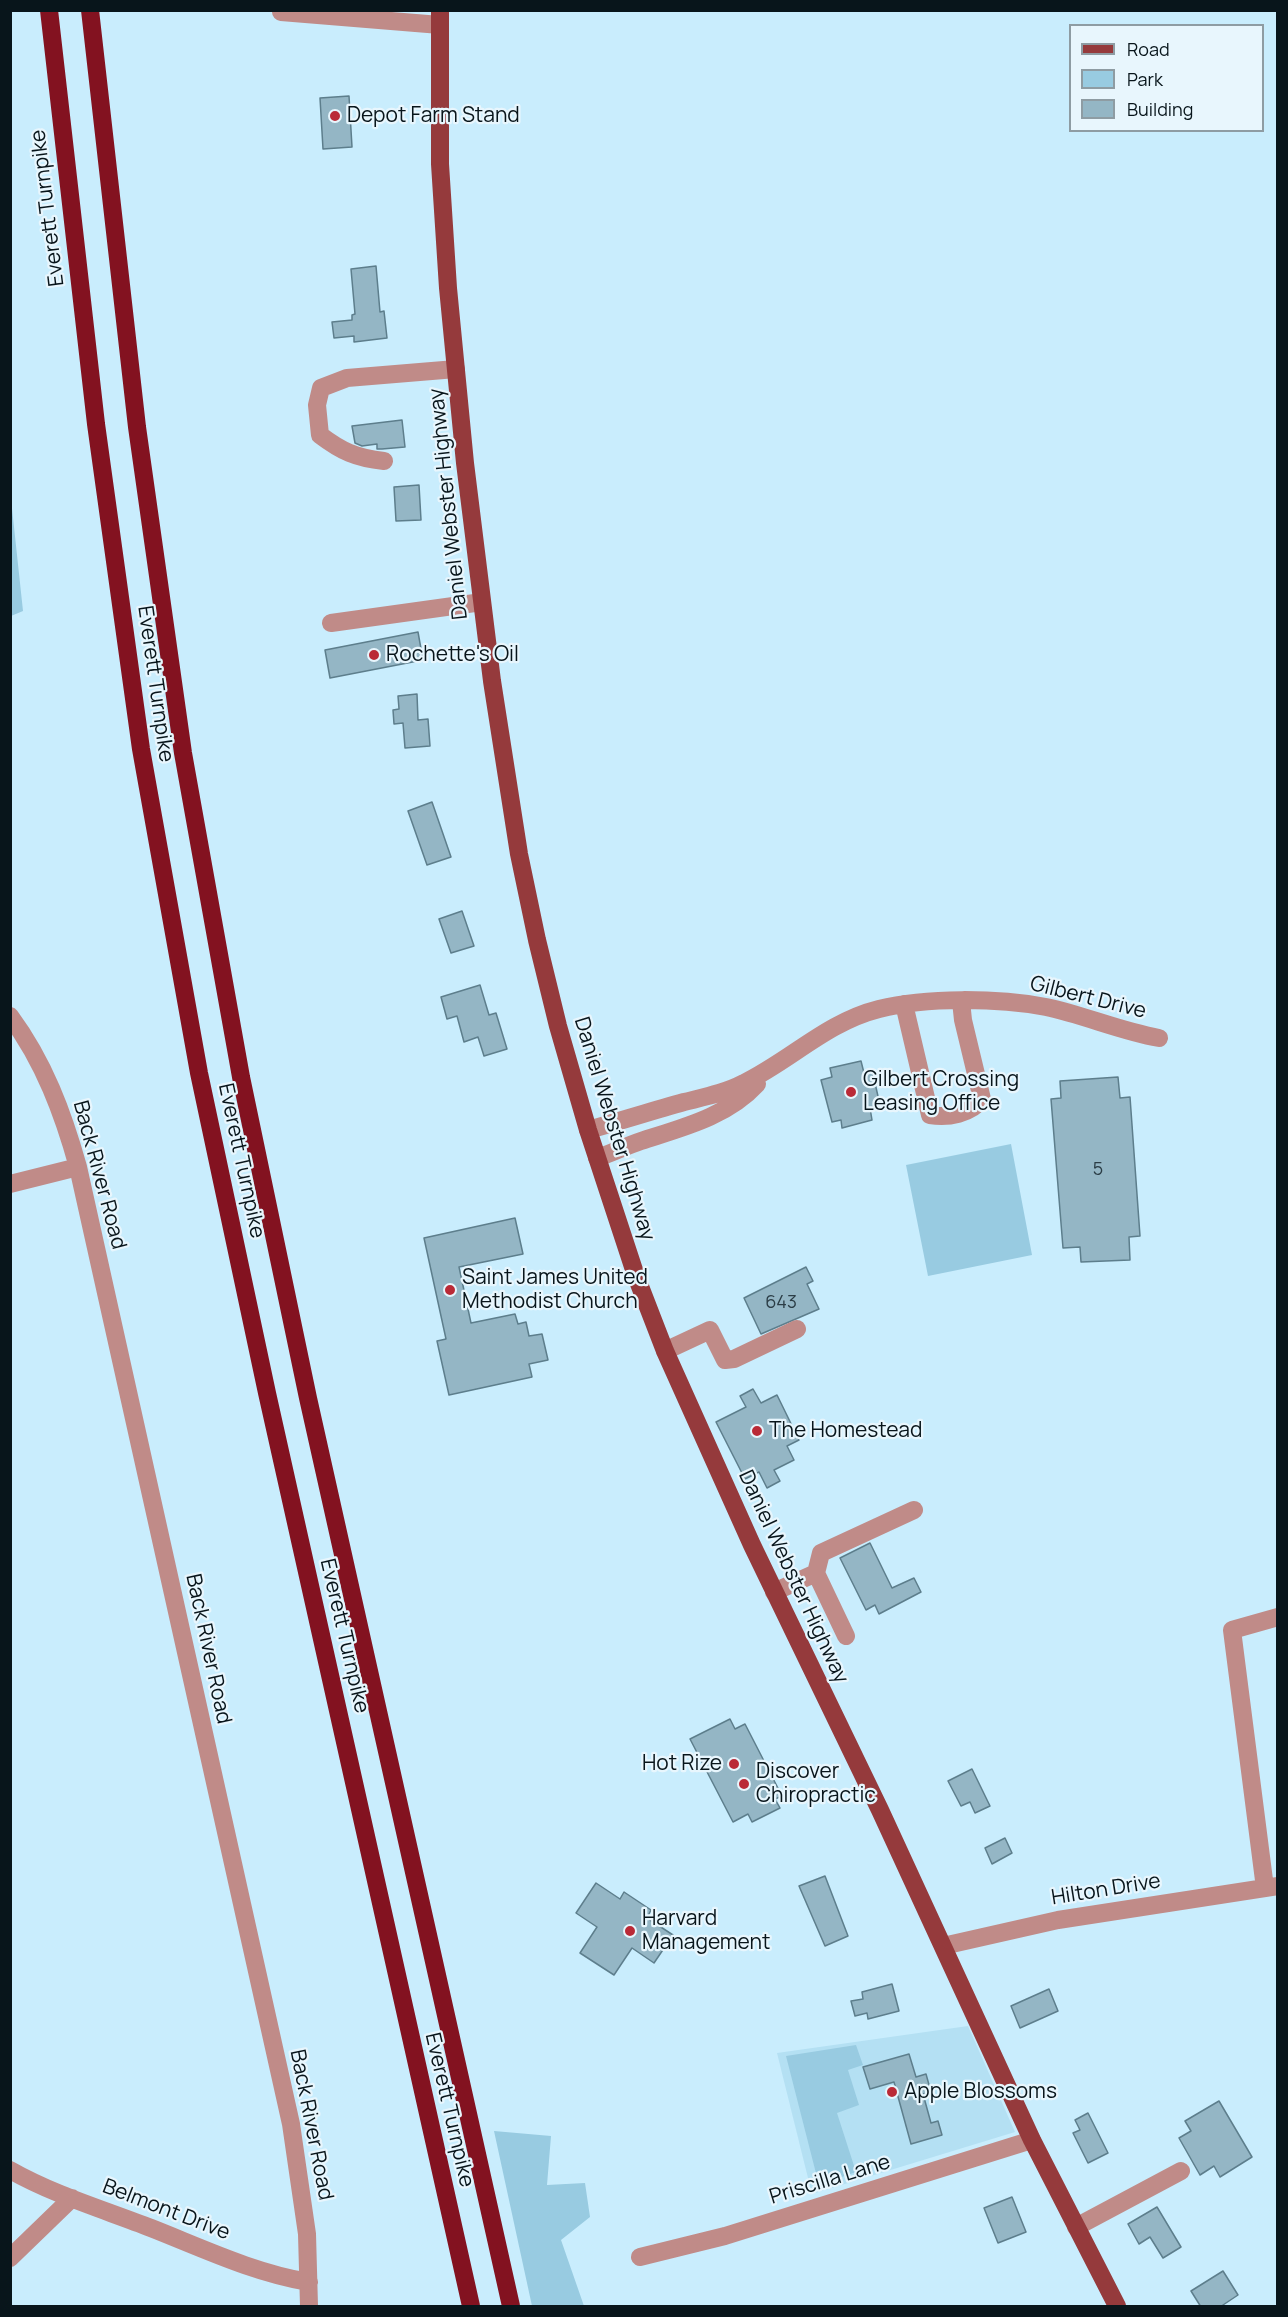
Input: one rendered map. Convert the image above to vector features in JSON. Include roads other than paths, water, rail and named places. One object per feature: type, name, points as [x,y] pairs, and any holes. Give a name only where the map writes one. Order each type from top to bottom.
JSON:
[{"type":"highway","name":"Everett Turnpike","points":[[49,10],[96,424],[139,738],[199,1073],[267,1393],[471,2307]]},
{"type":"highway","name":"Everett Turnpike","points":[[90,10],[142,462],[183,753],[241,1077],[308,1398],[511,2307]]},
{"type":"main road","name":"Daniel Webster Highway","points":[[440,18],[440,164],[456,369],[482,602],[519,854],[558,1026],[588,1130],[636,1276],[665,1351],[774,1592],[943,1946],[1032,2140],[1117,2307]]},
{"type":"street","points":[[281,10],[281,12],[440,18]]},
{"type":"street","points":[[384,461],[362,459],[337,448],[320,435],[316,405],[321,388],[347,378],[456,369]]},
{"type":"street","points":[[331,623],[482,602]]},
{"type":"street","points":[[904,1004],[930,1115],[943,1117],[975,1108],[982,1099],[963,1020],[961,1001]]},
{"type":"street","name":"Gilbert Drive","points":[[588,1130],[714,1095],[741,1085],[770,1070],[802,1046],[836,1025],[858,1016],[904,1004],[961,1001],[1013,1002],[1046,1007],[1136,1034],[1159,1038]]},
{"type":"street","name":"Back River Road","points":[[10,1016],[31,1046],[51,1086],[67,1128],[78,1167],[291,2124],[305,2209],[309,2307]]},
{"type":"street","name":"Gilbert Drive","points":[[597,1158],[679,1130],[724,1110],[750,1092],[770,1070]]},
{"type":"street","points":[[10,1184],[78,1167]]},
{"type":"street","points":[[665,1351],[710,1330],[725,1360],[734,1359],[797,1329]]},
{"type":"street","points":[[846,1636],[816,1573],[821,1553],[914,1510]]},
{"type":"street","points":[[774,1592],[816,1573]]},
{"type":"street","points":[[1271,1887],[1232,1630],[1278,1617]]},
{"type":"street","name":"Hilton Drive","points":[[943,1946],[1058,1920],[1271,1887]]},
{"type":"street","name":"Priscilla Lane","points":[[640,2258],[725,2236],[1032,2140]]},
{"type":"street","name":"Belmont Drive","points":[[10,2170],[72,2198],[246,2265],[287,2279],[309,2282]]},
{"type":"street","points":[[1076,2227],[1180,2171]]},
{"type":"street","points":[[10,2258],[72,2198]]},
{"type":"place","name":"Depot Farm Stand","points":[[335,116]]},
{"type":"place","name":"Rochette's Oil","points":[[374,655]]},
{"type":"place","name":"Gilbert Crossing Leasing Office","points":[[851,1092]]},
{"type":"place","name":"Saint James United Methodist Church","points":[[450,1290]]},
{"type":"place","name":"The Homestead","points":[[757,1431]]},
{"type":"place","name":"Hot Rize","points":[[734,1764]]},
{"type":"place","name":"Discover Chiropractic","points":[[744,1784]]},
{"type":"place","name":"Harvard Management","points":[[630,1931]]},
{"type":"place","name":"Apple Blossoms","points":[[892,2092]]}]
